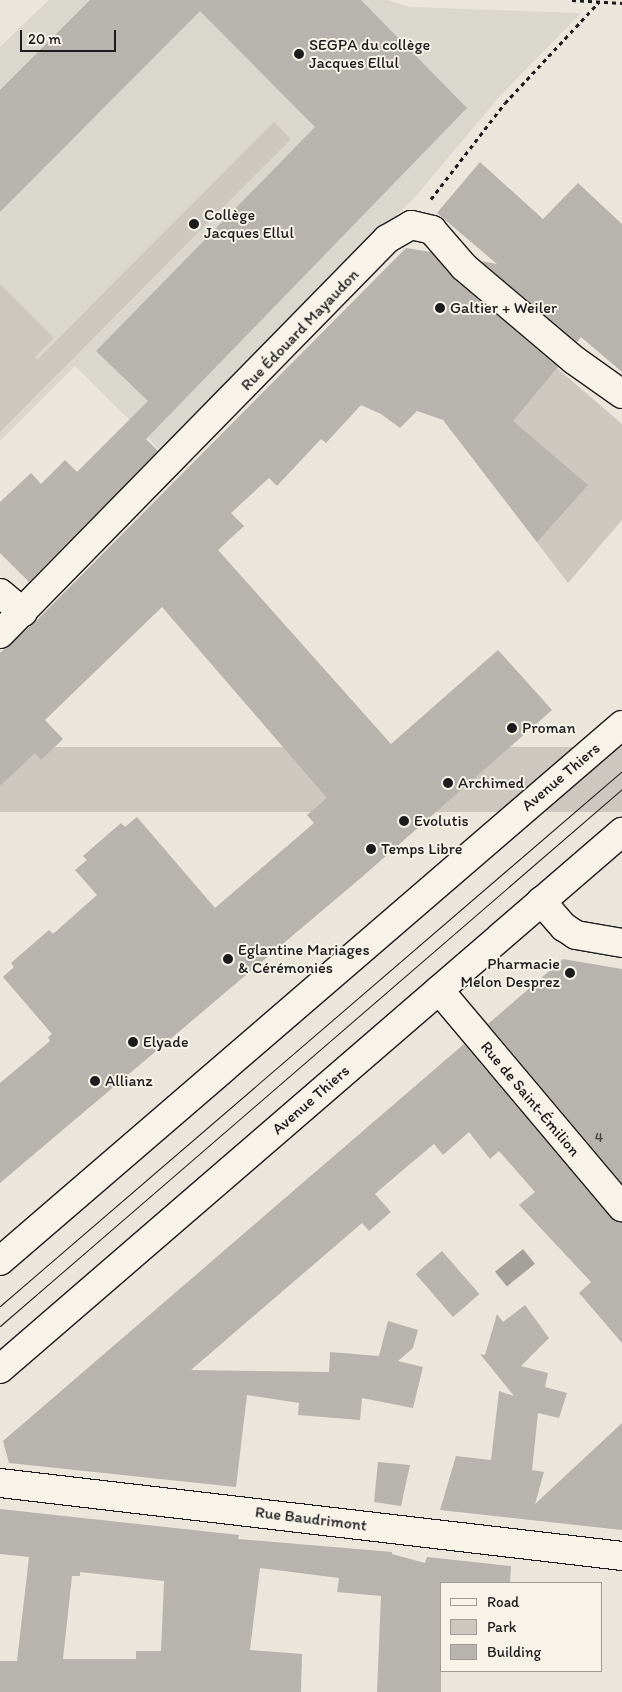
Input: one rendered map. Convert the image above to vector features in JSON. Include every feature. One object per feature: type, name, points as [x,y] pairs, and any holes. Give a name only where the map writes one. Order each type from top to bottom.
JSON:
[{"type":"street","points":[[411,226],[432,230],[464,268],[574,360],[622,394]]},
{"type":"street","name":"Rue Édouard Mayaudon","points":[[0,634],[387,239],[411,226]]},
{"type":"street","points":[[0,592],[23,612]]},
{"type":"street","name":"Avenue Thiers","points":[[0,1261],[622,725]]},
{"type":"street","name":"Avenue Thiers","points":[[0,1369],[622,832]]},
{"type":"street","points":[[541,901],[564,928],[576,935],[622,943]]},
{"type":"street","name":"Rue de Saint-Émilion","points":[[439,990],[622,1208]]},
{"type":"street","name":"Rue Baudrimont","points":[[0,1483],[622,1556]]},
{"type":"path","points":[[572,0],[622,3]]},
{"type":"path","points":[[411,226],[505,103],[599,2]]},
{"type":"shaded area","name":"Collège Jacques Ellul","points":[[49,0],[388,0],[409,7],[581,13],[499,97],[417,195],[161,451],[75,366],[0,441],[0,47]]},
{"type":"shaded area","points":[[523,1249],[535,1264],[507,1286],[495,1272]]},
{"type":"green space","points":[[274,122],[291,139],[0,432],[0,284],[54,338],[35,357],[37,360]]},
{"type":"green space","points":[[557,368],[622,424],[622,520],[568,583],[477,464]]},
{"type":"green space","points":[[0,747],[622,747],[622,812],[0,812]]},
{"type":"building","points":[[90,0],[361,0],[467,108],[146,439],[158,451],[29,582],[0,553],[0,502],[31,473],[41,484],[65,460],[77,472],[148,401],[96,351],[315,127],[200,11],[0,212],[0,90]]},
{"type":"building","points":[[480,162],[543,219],[578,183],[622,224],[622,372],[581,337],[577,342],[481,261],[497,264],[437,213]]},
{"type":"building","points":[[406,248],[431,252],[454,279],[558,367],[513,421],[588,485],[537,542],[443,420],[417,411],[400,428],[381,414],[361,405],[326,443],[321,439],[277,486],[269,478],[231,513],[244,526],[218,550],[391,744],[498,650],[552,710],[362,877],[0,1183],[0,1083],[50,1041],[48,1037],[52,1034],[3,977],[14,967],[11,963],[49,930],[53,934],[97,895],[75,870],[87,860],[83,856],[121,823],[125,827],[137,817],[215,908],[314,823],[307,815],[327,798],[162,607],[45,720],[63,739],[41,760],[35,753],[0,786],[0,653],[35,622]]},
{"type":"building","points":[[563,959],[622,969],[622,1183],[488,1024]]},
{"type":"building","points":[[464,1044],[610,1217],[622,1222],[622,1343],[579,1293],[591,1282],[519,1205],[535,1192],[499,1151],[490,1159],[469,1132],[443,1155],[434,1144],[404,1169],[375,1194],[391,1212],[369,1231],[362,1223],[191,1370],[329,1372],[330,1352],[379,1356],[388,1321],[418,1330],[413,1348],[398,1361],[423,1367],[413,1408],[362,1398],[360,1420],[298,1415],[299,1403],[247,1395],[236,1487],[9,1463],[3,1441]]},
{"type":"building","points":[[442,1251],[479,1294],[453,1317],[416,1274]]},
{"type":"building","points":[[525,1305],[549,1338],[521,1366],[548,1373],[545,1387],[567,1393],[559,1418],[538,1413],[532,1470],[544,1472],[535,1504],[622,1423],[622,1530],[440,1510],[456,1456],[491,1460],[499,1391],[514,1396],[480,1354],[485,1355],[497,1314],[503,1322]]},
{"type":"building","points":[[378,1462],[410,1465],[401,1506],[374,1502]]},
{"type":"building","points":[[0,1509],[239,1535],[238,1539],[392,1552],[392,1554],[425,1563],[427,1557],[511,1566],[510,1582],[440,1582],[441,1692],[377,1692],[381,1596],[337,1592],[339,1578],[260,1568],[250,1650],[302,1654],[301,1692],[0,1692],[0,1661],[17,1661],[29,1557],[0,1554]],"holes":[[[80,1572],[164,1581],[161,1651],[136,1651],[136,1659],[63,1659],[72,1576],[80,1576]]]},
{"type":"tram line","points":[[0,1306],[622,771]]},
{"type":"tram line","points":[[0,1326],[622,789]]},
{"type":"place","name":"SEGPA du collège Jacques Ellul","points":[[299,54]]},
{"type":"place","name":"Collège Jacques Ellul","points":[[194,224]]},
{"type":"place","name":"Galtier + Weiler","points":[[440,308]]},
{"type":"place","name":"Proman","points":[[512,728]]},
{"type":"place","name":"Archimed","points":[[448,783]]},
{"type":"place","name":"Evolutis","points":[[404,821]]},
{"type":"place","name":"Temps Libre","points":[[371,849]]},
{"type":"place","name":"Eglantine Mariages & Cérémonies","points":[[228,959]]},
{"type":"place","name":"Pharmacie Melon Desprez","points":[[570,973]]},
{"type":"place","name":"Elyade","points":[[133,1042]]},
{"type":"place","name":"Allianz","points":[[95,1081]]}]
